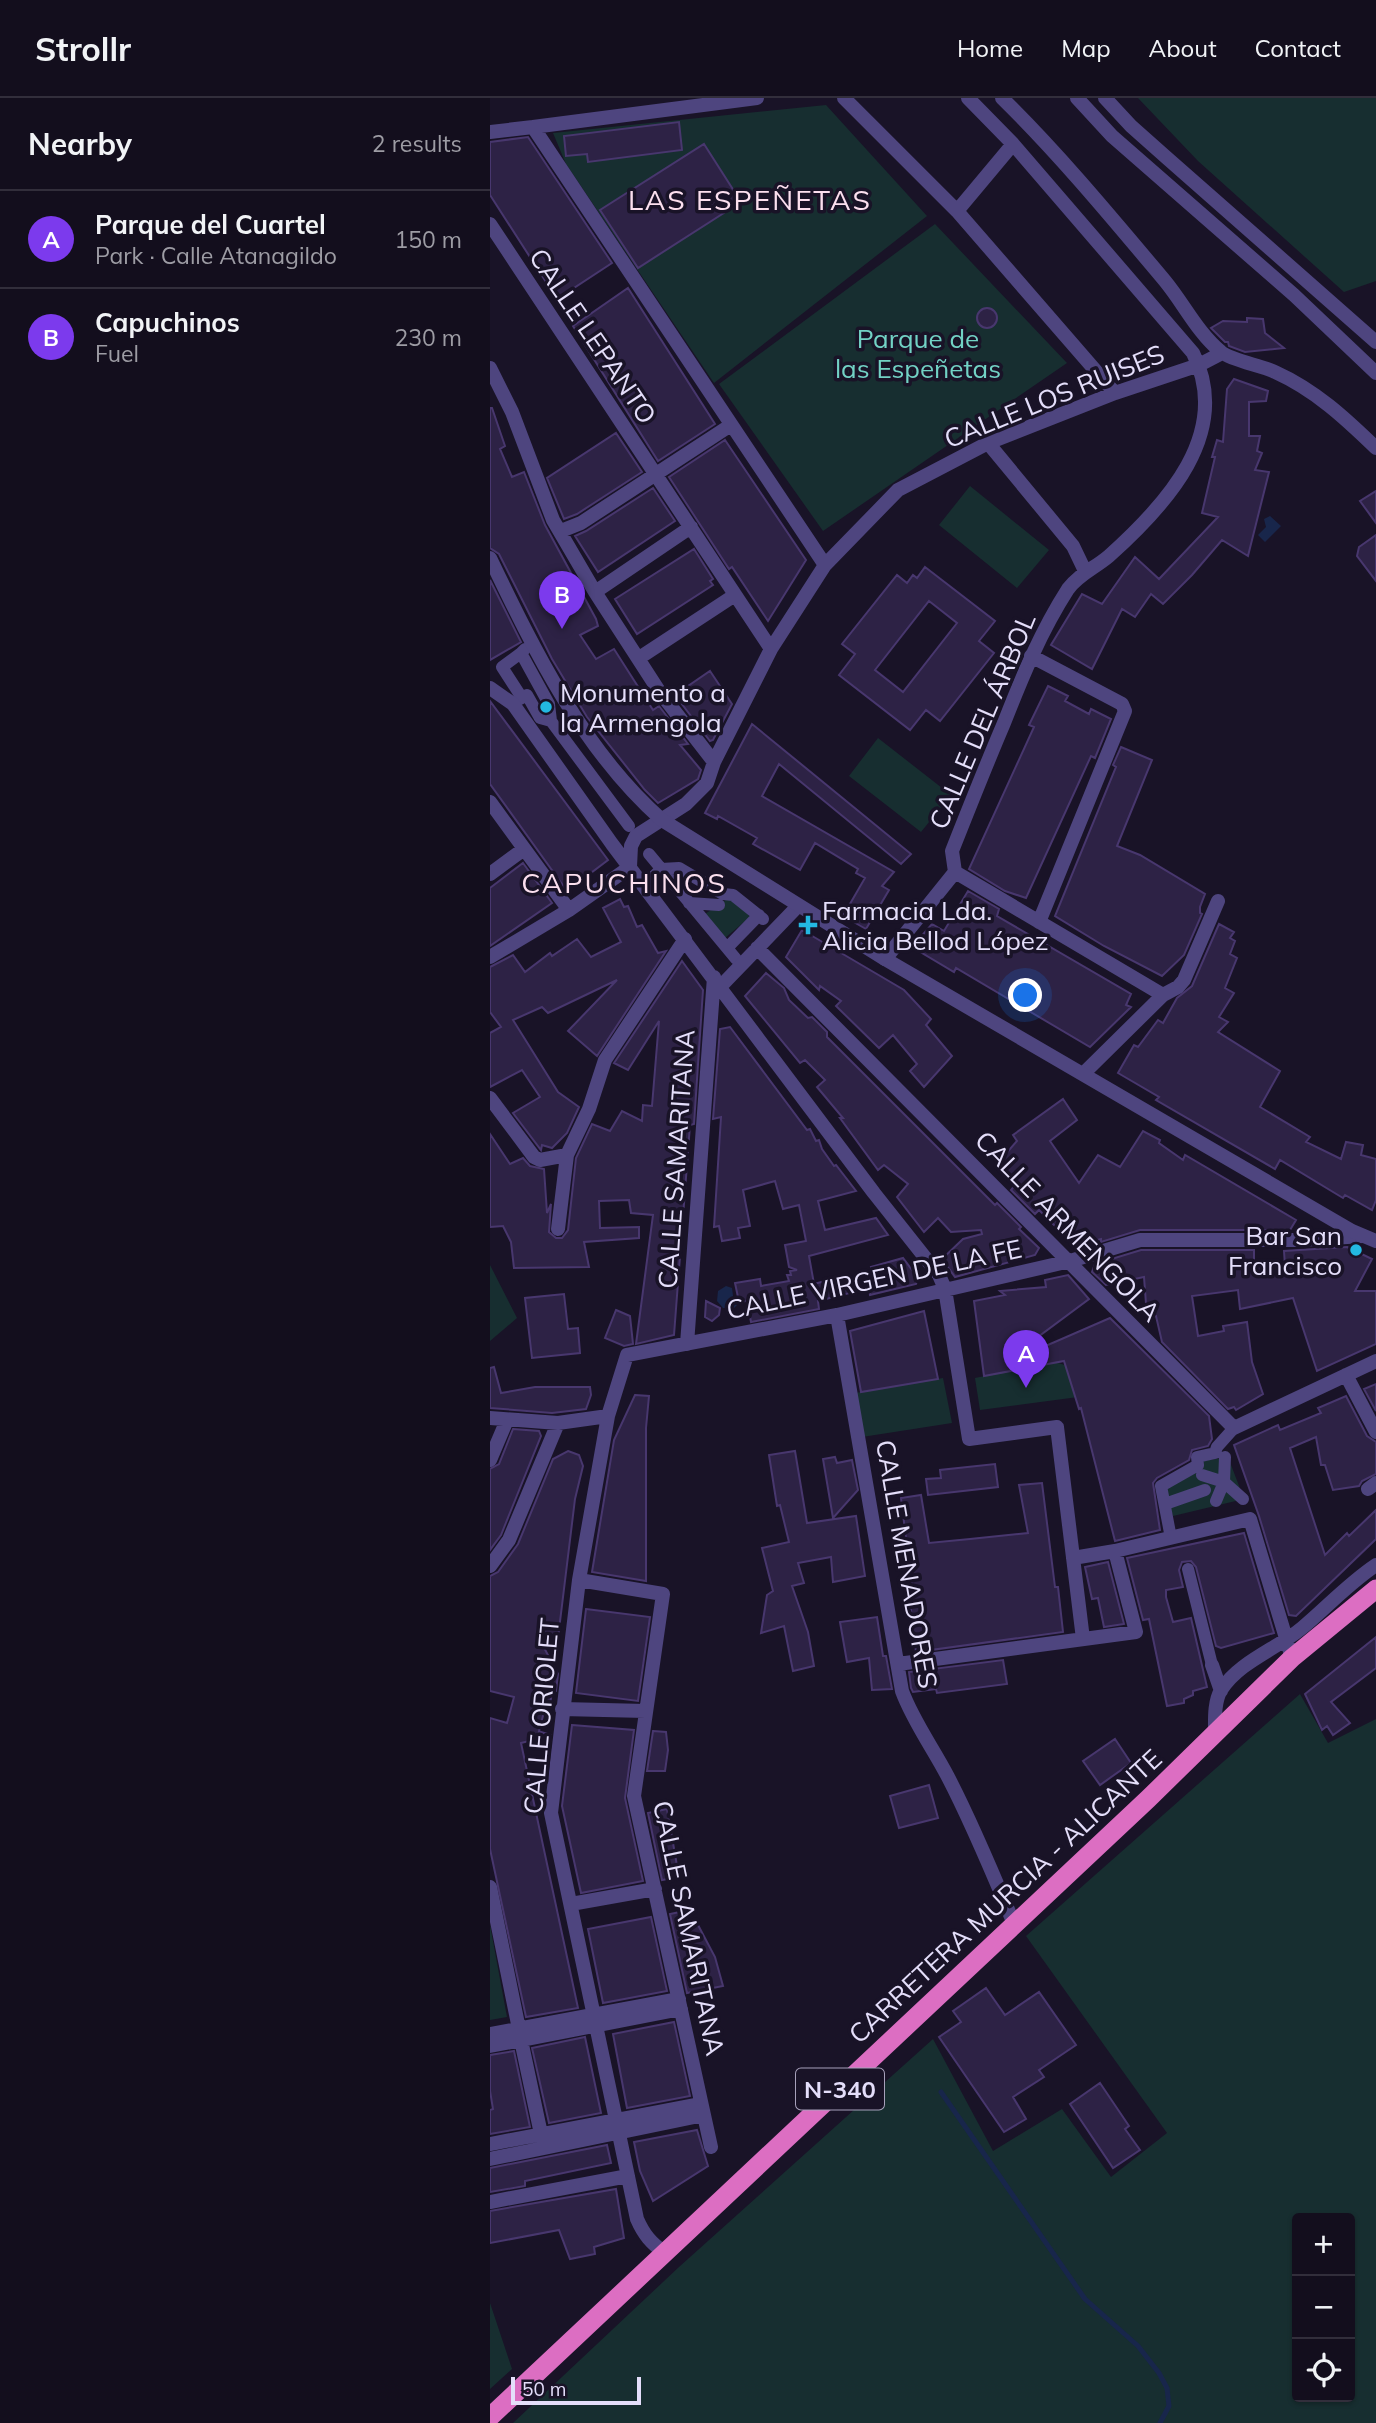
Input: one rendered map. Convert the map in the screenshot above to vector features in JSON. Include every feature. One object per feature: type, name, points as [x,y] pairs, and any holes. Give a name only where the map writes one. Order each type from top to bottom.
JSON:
[{"type":"highway","name":"CARRETERA MURCIA - ALICANTE","points":[[490,2417],[1215,1732],[1289,1648],[1376,1589]]},
{"type":"street","points":[[490,132],[757,98]]},
{"type":"street","points":[[844,98],[957,211],[1115,393]]},
{"type":"street","points":[[968,98],[1013,144],[1180,337],[1199,365]]},
{"type":"street","points":[[1002,98],[1104,207],[1222,353],[1272,370],[1301,384],[1348,421],[1376,449]]},
{"type":"street","points":[[1077,98],[1112,136],[1294,295],[1376,373]]},
{"type":"street","points":[[1105,98],[1149,142],[1376,342]]},
{"type":"street","points":[[533,127],[825,565]]},
{"type":"street","points":[[957,211],[1013,144]]},
{"type":"street","name":"CALLE LEPANTO","points":[[490,224],[771,649]]},
{"type":"street","name":"CALLE LOS RUISES","points":[[630,867],[631,846],[636,836],[662,820],[707,783],[714,762],[771,649],[825,565],[898,490],[988,443],[1115,393],[1199,365],[1222,353]]},
{"type":"street","name":"CALLE DEL ÁRBOL","points":[[885,959],[955,872],[952,850],[1031,656],[1068,590],[1085,571],[1106,558],[1139,526],[1188,464],[1204,424],[1206,399],[1199,365]]},
{"type":"street","points":[[490,368],[512,412],[547,506],[595,592],[672,711],[714,762]]},
{"type":"street","points":[[561,531],[581,523],[731,425]]},
{"type":"street","points":[[988,443],[1073,546],[1085,571]]},
{"type":"street","points":[[595,592],[691,527]]},
{"type":"street","points":[[490,558],[555,685],[587,734],[635,794],[662,820],[885,959],[1370,1238]]},
{"type":"street","points":[[639,659],[735,595]]},
{"type":"street","points":[[551,721],[540,718],[504,674],[502,667],[523,651],[533,677],[549,704],[551,721],[626,822],[609,830]]},
{"type":"street","points":[[1031,656],[1122,704],[1125,711],[1039,922]]},
{"type":"street","points":[[514,686],[533,677]]},
{"type":"street","points":[[490,688],[513,704],[630,867],[874,1193],[939,1275],[945,1289],[969,1438],[1057,1427],[1083,1639]]},
{"type":"street","points":[[523,697],[541,690]]},
{"type":"street","points":[[490,802],[569,910]]},
{"type":"street","points":[[490,874],[524,849]]},
{"type":"street","points":[[649,855],[714,928],[736,958]]},
{"type":"street","points":[[490,957],[569,910],[630,867]]},
{"type":"street","points":[[651,879],[661,869],[687,867],[723,894],[733,895],[744,902],[761,917],[741,929],[727,948]]},
{"type":"street","points":[[955,872],[1163,995]]},
{"type":"street","points":[[1084,1073],[1163,995],[1178,987],[1189,973],[1218,901]]},
{"type":"street","points":[[689,903],[719,905]]},
{"type":"street","points":[[718,982],[757,948],[797,906]]},
{"type":"street","points":[[558,1228],[567,1155],[589,1109],[604,1060],[685,939]]},
{"type":"street","name":"CALLE ARMENGOLA","points":[[757,948],[1234,1428]]},
{"type":"street","name":"CALLE SAMARITANA","points":[[687,1344],[718,982]]},
{"type":"street","points":[[490,1098],[534,1157],[540,1160],[567,1155]]},
{"type":"street","name":"CALLE VIRGEN DE LA FE","points":[[687,1344],[837,1315],[1070,1261],[1140,1240],[1370,1238]]},
{"type":"street","name":"CALLE MENADORES","points":[[837,1315],[902,1691],[976,1832],[1014,1924]]},
{"type":"street","name":"CALLE ORIOLET","points":[[665,2253],[651,2243],[637,2219],[551,1813],[579,1580],[608,1416],[627,1355],[687,1344]]},
{"type":"street","points":[[1171,1538],[1161,1486],[1198,1465],[1197,1457],[1215,1453],[1234,1428],[1376,1361]]},
{"type":"street","points":[[1346,1375],[1376,1432]]},
{"type":"street","points":[[490,1418],[558,1423],[608,1416]]},
{"type":"street","points":[[490,1460],[507,1420]]},
{"type":"street","points":[[490,1566],[509,1540],[558,1423]]},
{"type":"street","points":[[1199,1492],[1214,1502],[1224,1482],[1225,1462],[1202,1475],[1224,1482],[1243,1499]]},
{"type":"street","points":[[1198,1477],[1199,1492]]},
{"type":"street","points":[[1166,1510],[1224,1482]]},
{"type":"street","points":[[1073,1558],[1115,1551],[1250,1519],[1289,1648]]},
{"type":"street","points":[[898,1664],[1136,1632],[1115,1551]]},
{"type":"street","points":[[1215,1732],[1215,1708],[1221,1691],[1254,1659],[1289,1648],[1376,1565]]},
{"type":"street","points":[[1188,1569],[1221,1691]]},
{"type":"street","name":"CALLE SAMARITANA","points":[[579,1580],[663,1594],[634,1796],[711,2147]]},
{"type":"street","points":[[562,1709],[646,1712]]},
{"type":"street","points":[[490,1887],[541,2134]]},
{"type":"street","points":[[571,1904],[654,1889]]},
{"type":"street","points":[[490,2046],[520,2035],[680,2004]]},
{"type":"street","points":[[490,2034],[520,2035]]},
{"type":"street","points":[[490,2159],[618,2126],[702,2110]]},
{"type":"street","points":[[490,2144],[541,2134],[618,2126]]},
{"type":"street","points":[[490,2202],[628,2176]]},
{"type":"green space","points":[[1138,98],[1376,98],[1376,281],[1344,292],[1198,161]]},
{"type":"green space","points":[[826,105],[927,216],[714,383],[566,164],[553,133]]},
{"type":"green space","name":"Parque de las Espeñetas","points":[[935,224],[1067,363],[823,531],[719,384]]},
{"type":"green space","points":[[970,486],[1049,550],[1017,588],[939,525]]},
{"type":"green space","points":[[878,738],[951,795],[921,832],[849,776]]},
{"type":"green space","points":[[733,895],[750,917],[725,938],[705,914]]},
{"type":"green space","points":[[490,1265],[517,1318],[490,1341]]},
{"type":"green space","points":[[1054,1362],[1065,1365],[1066,1368],[1069,1366],[1078,1397],[980,1410],[975,1378]]},
{"type":"green space","points":[[943,1378],[952,1423],[862,1437],[855,1393]]},
{"type":"green space","points":[[1228,1457],[1244,1499],[1173,1516],[1164,1488],[1202,1461]]},
{"type":"green space","points":[[1300,1694],[1328,1743],[1376,1719],[1376,2423],[513,2423],[679,2267],[933,2039],[993,2151],[1062,2109],[1111,2177],[1167,2133],[1026,1936]]},
{"type":"green space","points":[[490,1925],[507,2017],[490,2020]]},
{"type":"green space","points":[[490,2303],[512,2369],[490,2389]]},
{"type":"water","points":[[1270,516],[1281,526],[1265,542],[1258,535],[1266,527],[1264,519]]},
{"type":"water","points":[[726,1286],[732,1288],[734,1303],[737,1305],[734,1308],[723,1308],[717,1301],[718,1291]]},
{"type":"building","points":[[679,122],[682,150],[588,162],[587,154],[566,156],[564,136]]},
{"type":"building","points":[[528,137],[612,263],[557,299],[490,195],[490,142]]},
{"type":"building","points":[[704,144],[741,202],[638,268],[600,210]]},
{"type":"building","points":[[628,288],[715,424],[658,461],[573,326]]},
{"type":"building","points":[[983,308],[991,308],[997,318],[991,328],[983,328],[977,322],[977,314]]},
{"type":"building","points":[[1247,318],[1263,319],[1265,333],[1284,348],[1245,352],[1229,346],[1228,342],[1211,328],[1223,321],[1247,322]]},
{"type":"building","points":[[1234,379],[1268,391],[1266,401],[1249,402],[1249,436],[1260,436],[1257,451],[1262,453],[1255,470],[1269,472],[1248,556],[1222,540],[1163,604],[1151,594],[1135,617],[1122,609],[1092,669],[1051,645],[1082,594],[1102,604],[1135,557],[1159,579],[1218,517],[1202,513],[1217,440],[1223,442],[1227,389]]},
{"type":"building","points":[[490,408],[505,446],[500,449],[512,477],[524,472],[545,525],[596,619],[598,626],[580,635],[596,659],[614,649],[653,710],[659,706],[688,744],[680,745],[701,770],[698,779],[658,803],[587,717],[552,659],[499,554],[490,548]]},
{"type":"building","points":[[616,433],[642,472],[577,514],[564,519],[547,478]]},
{"type":"building","points":[[725,440],[806,560],[768,621],[732,567],[729,569],[669,477]]},
{"type":"building","points":[[653,488],[675,521],[598,572],[575,536]]},
{"type":"building","points":[[1376,491],[1376,523],[1360,501]]},
{"type":"building","points":[[1376,535],[1376,581],[1357,556],[1359,547]]},
{"type":"building","points":[[694,549],[713,579],[710,581],[713,585],[637,634],[615,599]]},
{"type":"building","points":[[925,567],[995,621],[979,641],[994,653],[940,721],[926,710],[910,730],[839,675],[855,654],[842,644],[897,575],[907,583],[913,575],[917,578]],"holes":[[[929,601],[957,623],[903,692],[875,670]]]},
{"type":"building","points":[[490,580],[521,642],[490,660]]},
{"type":"building","points":[[710,671],[732,704],[710,741],[675,695]]},
{"type":"building","points":[[1048,686],[1068,696],[1065,701],[1089,714],[1091,709],[1111,719],[1095,758],[1091,756],[1026,898],[1005,891],[969,869],[1034,727],[1029,725]]},
{"type":"building","points":[[490,701],[608,860],[567,891],[490,784]]},
{"type":"building","points":[[752,724],[911,854],[901,864],[779,764],[762,796],[894,872],[882,886],[889,890],[866,929],[843,916],[865,878],[856,873],[858,869],[815,843],[800,870],[753,844],[757,838],[718,816],[717,819],[705,813]]},
{"type":"building","points":[[1121,747],[1152,760],[1117,846],[1140,855],[1205,894],[1200,907],[1202,914],[1184,955],[1162,976],[1104,946],[1055,916],[1116,767],[1113,765]]},
{"type":"building","points":[[523,863],[552,903],[490,946],[490,888]]},
{"type":"building","points":[[968,891],[999,909],[997,916],[1131,994],[1126,1005],[1131,1007],[1090,1047],[956,968],[954,972],[912,947],[932,924],[944,931]]},
{"type":"building","points":[[620,899],[624,907],[628,906],[637,927],[642,925],[658,953],[666,951],[597,1056],[568,1031],[617,980],[548,1013],[542,1007],[513,1020],[558,1092],[579,1107],[567,1133],[552,1148],[542,1145],[541,1150],[513,1113],[540,1097],[522,1070],[490,1087],[490,1033],[501,1027],[490,1012],[490,967],[513,955],[525,972],[550,953],[552,956],[577,939],[591,957],[621,942],[603,908]]},
{"type":"building","points":[[1219,924],[1234,932],[1230,938],[1235,941],[1230,954],[1237,958],[1225,988],[1234,993],[1219,1017],[1228,1022],[1218,1032],[1280,1071],[1260,1107],[1310,1137],[1306,1142],[1341,1159],[1346,1142],[1363,1145],[1361,1155],[1376,1159],[1376,1200],[1372,1210],[1345,1195],[1343,1198],[1280,1160],[1275,1169],[1156,1100],[1159,1097],[1118,1073],[1134,1045],[1138,1047],[1158,1020],[1163,1023],[1177,998],[1192,986]]},
{"type":"building","points":[[802,930],[904,990],[931,1019],[926,1025],[952,1056],[924,1087],[910,1071],[917,1064],[893,1035],[879,1048],[836,1006],[841,1001],[820,986],[819,990],[786,957]]},
{"type":"building","points":[[682,961],[703,990],[694,1124],[690,1125],[674,1335],[636,1344],[653,1215],[631,1213],[629,1200],[599,1201],[600,1228],[639,1227],[639,1238],[584,1242],[589,1267],[514,1268],[511,1242],[503,1226],[490,1227],[490,1134],[510,1164],[523,1158],[530,1166],[544,1169],[547,1213],[551,1204],[549,1232],[556,1238],[562,1238],[568,1230],[576,1158],[592,1124],[610,1131],[622,1111],[642,1121],[643,1105],[652,1106],[659,1021],[628,1070],[614,1063]]},
{"type":"building","points":[[766,973],[784,988],[789,1000],[808,1018],[812,1017],[827,1032],[827,1037],[995,1205],[997,1203],[1021,1227],[1019,1229],[1039,1248],[1035,1255],[955,1277],[942,1259],[963,1239],[982,1234],[981,1230],[951,1232],[938,1218],[924,1232],[897,1197],[908,1184],[884,1165],[878,1170],[840,1118],[843,1118],[817,1087],[825,1080],[805,1060],[800,1063],[745,996]]},
{"type":"building","points":[[730,1027],[807,1130],[810,1129],[816,1141],[819,1140],[834,1166],[836,1165],[856,1191],[818,1201],[825,1230],[876,1218],[888,1235],[809,1256],[814,1284],[844,1276],[845,1280],[873,1275],[871,1267],[903,1258],[918,1278],[916,1284],[870,1295],[869,1288],[818,1301],[819,1309],[751,1322],[747,1301],[739,1302],[735,1283],[760,1279],[761,1286],[789,1281],[787,1275],[791,1275],[790,1271],[797,1270],[789,1267],[785,1245],[806,1241],[799,1205],[783,1209],[775,1181],[743,1190],[750,1226],[738,1228],[740,1238],[722,1241],[719,1226],[714,1227],[721,1117],[713,1119],[720,1029]]},
{"type":"building","points":[[1063,1099],[1077,1120],[1050,1141],[1079,1183],[1098,1155],[1120,1167],[1143,1131],[1160,1140],[1159,1143],[1183,1160],[1185,1155],[1296,1220],[1290,1230],[1140,1230],[1101,1242],[1101,1239],[1078,1245],[1072,1243],[1039,1210],[1035,1214],[1011,1190],[1017,1183],[997,1164],[1017,1141],[1013,1135]]},
{"type":"building","points":[[1347,1247],[1372,1259],[1355,1291],[1376,1291],[1376,1344],[1317,1371],[1293,1298],[1240,1309],[1238,1290],[1192,1296],[1198,1336],[1224,1331],[1223,1326],[1247,1322],[1252,1362],[1263,1394],[1236,1410],[1234,1407],[1228,1409],[1162,1342],[1156,1316],[1147,1317],[1144,1277],[1106,1285],[1092,1272],[1095,1264],[1141,1250],[1254,1250],[1254,1266],[1285,1266],[1284,1251]]},
{"type":"building","points":[[1068,1275],[1089,1299],[1015,1354],[1018,1358],[1110,1318],[1209,1416],[1212,1439],[1208,1446],[1192,1450],[1189,1460],[1153,1483],[1160,1530],[1115,1541],[1081,1408],[1079,1409],[1064,1361],[984,1376],[974,1301],[1005,1295],[1000,1291],[1046,1287],[1045,1280]]},
{"type":"building","points":[[564,1294],[568,1329],[578,1328],[580,1353],[532,1358],[525,1298]]},
{"type":"building","points":[[706,1301],[720,1308],[719,1315],[712,1321],[705,1317]]},
{"type":"building","points":[[616,1310],[630,1316],[633,1344],[624,1346],[605,1338]]},
{"type":"building","points":[[924,1311],[938,1379],[861,1392],[850,1331]]},
{"type":"building","points":[[494,1367],[501,1393],[535,1387],[590,1387],[591,1395],[586,1409],[552,1413],[490,1408],[490,1368]]},
{"type":"building","points":[[1376,1384],[1376,1411],[1364,1389]]},
{"type":"building","points":[[635,1395],[649,1396],[646,1428],[646,1581],[592,1572],[614,1440]]},
{"type":"building","points":[[1346,1396],[1367,1436],[1376,1442],[1376,1474],[1362,1481],[1359,1486],[1333,1490],[1325,1465],[1321,1465],[1316,1437],[1290,1448],[1325,1555],[1376,1510],[1376,1539],[1296,1616],[1289,1615],[1234,1445],[1278,1425],[1280,1430],[1321,1413],[1318,1408]]},
{"type":"building","points":[[513,1429],[539,1431],[541,1436],[501,1535],[490,1550],[490,1469],[499,1464]]},
{"type":"building","points":[[568,1451],[579,1455],[583,1466],[575,1499],[557,1646],[541,1642],[558,1674],[556,1691],[552,1691],[550,1705],[546,1704],[537,1739],[521,1743],[578,2008],[526,2017],[490,1849],[490,1718],[507,1723],[514,1697],[490,1691],[490,1576],[498,1572],[518,1544],[553,1459]]},
{"type":"building","points":[[795,1451],[807,1523],[856,1516],[865,1576],[833,1582],[831,1557],[798,1563],[804,1583],[792,1586],[808,1632],[814,1666],[793,1671],[784,1626],[761,1633],[767,1595],[773,1591],[762,1548],[789,1542],[780,1505],[777,1506],[769,1455]]},
{"type":"building","points":[[835,1457],[837,1463],[852,1460],[858,1490],[833,1518],[823,1459]]},
{"type":"building","points":[[995,1464],[998,1487],[928,1495],[926,1479],[941,1478],[940,1470]]},
{"type":"building","points":[[1042,1483],[1063,1632],[916,1652],[910,1602],[914,1602],[901,1498],[921,1495],[929,1543],[1028,1533],[1019,1485]]},
{"type":"building","points":[[1244,1533],[1274,1633],[1221,1648],[1216,1646],[1196,1567],[1191,1561],[1182,1562],[1179,1570],[1183,1587],[1166,1590],[1166,1597],[1173,1622],[1191,1618],[1207,1687],[1193,1691],[1193,1695],[1184,1699],[1184,1703],[1167,1706],[1149,1619],[1143,1620],[1127,1558]]},
{"type":"building","points":[[1108,1562],[1124,1624],[1104,1627],[1098,1598],[1092,1599],[1085,1567]]},
{"type":"building","points":[[586,1609],[650,1617],[638,1701],[576,1693]]},
{"type":"building","points":[[877,1617],[892,1689],[872,1690],[869,1658],[847,1662],[840,1622]]},
{"type":"building","points":[[1376,1637],[1376,1668],[1331,1702],[1350,1723],[1333,1735],[1327,1726],[1322,1730],[1305,1694]]},
{"type":"building","points":[[1003,1660],[1007,1684],[937,1693],[936,1689],[913,1692],[911,1688],[909,1672]]},
{"type":"building","points":[[572,1725],[634,1730],[625,1798],[643,1881],[581,1893],[562,1806]]},
{"type":"building","points":[[653,1731],[666,1732],[668,1750],[665,1771],[647,1771]]},
{"type":"building","points":[[541,1732],[551,1735],[548,1758]]},
{"type":"building","points":[[1115,1739],[1131,1763],[1100,1785],[1083,1761]]},
{"type":"building","points":[[929,1785],[938,1818],[899,1828],[890,1796]]},
{"type":"building","points":[[667,1809],[679,1877],[662,1880],[648,1813]]},
{"type":"building","points":[[685,1911],[689,1927],[698,1925],[715,1957],[723,1986],[687,1993],[670,1914]]},
{"type":"building","points":[[651,1917],[667,1991],[603,2003],[588,1929]]},
{"type":"building","points":[[986,1988],[1005,2015],[1039,1992],[1076,2045],[1039,2070],[1044,2077],[1013,2097],[1026,2119],[1004,2132],[939,2037],[961,2022],[953,2011]]},
{"type":"building","points":[[674,2022],[690,2096],[627,2108],[613,2034]]},
{"type":"building","points":[[585,2037],[601,2113],[549,2123],[532,2048]]},
{"type":"building","points":[[514,2051],[530,2127],[490,2134],[490,2110],[493,2109],[490,2055]]},
{"type":"building","points":[[1100,2083],[1129,2126],[1125,2129],[1140,2150],[1113,2168],[1070,2104]]},
{"type":"building","points":[[697,2130],[708,2166],[653,2201],[640,2171],[634,2142]]},
{"type":"building","points":[[607,2145],[611,2163],[525,2181],[525,2186],[490,2192],[490,2168]]},
{"type":"building","points":[[616,2189],[624,2238],[594,2247],[595,2254],[570,2259],[559,2230],[490,2243],[490,2211]]},
{"type":"waterway","points":[[941,2092],[1085,2299],[1138,2346],[1159,2373],[1167,2388],[1169,2406],[1160,2423]]},
{"type":"place","name":"Capuchinos","points":[[562,629]]},
{"type":"place","name":"Monumento a la Armengola","points":[[546,707]]},
{"type":"place","name":"Farmacia Lda. Alicia Bellod López","points":[[808,925]]},
{"type":"place","name":"Bar San Francisco","points":[[1356,1250]]},
{"type":"place","name":"Parque del Cuartel","points":[[1026,1388]]},
{"type":"district","name":"LAS ESPEÑETAS","points":[[750,199]]},
{"type":"district","name":"CAPUCHINOS","points":[[624,882]]}]
